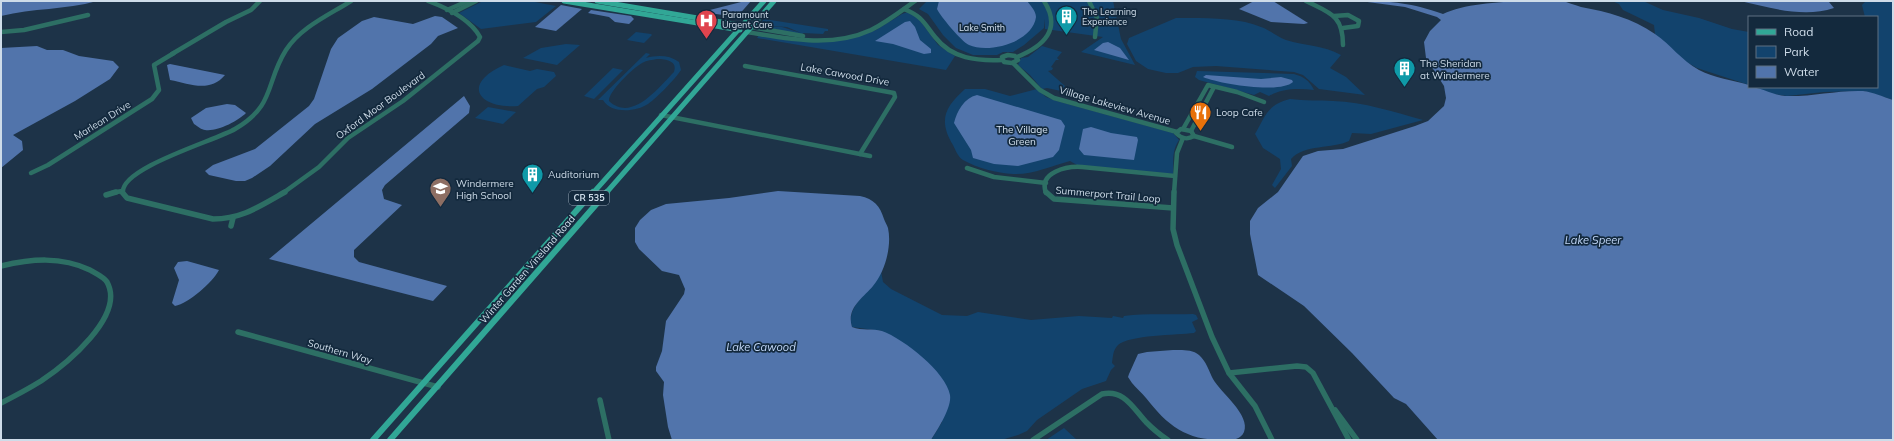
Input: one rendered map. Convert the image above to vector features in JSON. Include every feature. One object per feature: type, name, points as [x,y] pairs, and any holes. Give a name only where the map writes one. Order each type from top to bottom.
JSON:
[{"type":"main road","points":[[564,1],[740,28]]},
{"type":"main road","points":[[596,1],[749,30]]},
{"type":"main road","name":"Winter Garden Vineland Road","points":[[373,440],[764,1]]},
{"type":"main road","name":"Winter Garden Vineland Road","points":[[390,440],[438,387],[774,1]]},
{"type":"main road","points":[[516,280],[528,283]]},
{"type":"street","name":"Marleon Drive","points":[[31,173],[48,165],[152,99],[159,90],[154,67],[161,60],[226,22],[251,10],[260,1]]},
{"type":"street","points":[[106,195],[122,191],[127,183],[157,162],[184,149],[229,133],[252,118],[267,101],[282,59],[292,42],[311,27],[351,1]]},
{"type":"street","name":"Oxford Moor Boulevard","points":[[122,191],[127,198],[213,219],[233,218],[276,198],[306,178],[348,138],[404,101],[473,46],[480,37],[479,33],[450,11],[428,1]]},
{"type":"street","points":[[450,11],[468,1]]},
{"type":"street","points":[[450,11],[474,1]]},
{"type":"street","points":[[749,30],[793,39],[837,37],[866,32],[881,24],[915,1]]},
{"type":"street","points":[[1002,60],[1002,57],[1005,55],[1013,55],[1017,57],[1034,50],[1047,37],[1053,20],[1050,10],[1044,1]]},
{"type":"street","points":[[1089,1],[1097,18],[1095,37]]},
{"type":"street","points":[[1306,1],[1334,16],[1343,28],[1343,45]]},
{"type":"street","points":[[904,9],[922,17],[942,46],[950,52],[973,59],[1002,60],[1006,63],[1013,63],[1017,61],[1017,57]]},
{"type":"street","points":[[1,32],[24,30],[88,14]]},
{"type":"street","points":[[1334,16],[1348,15],[1360,21],[1359,25],[1355,27],[1343,28]]},
{"type":"street","name":"Village Lakeview Avenue","points":[[1013,63],[1040,90],[1054,98],[1177,132]]},
{"type":"street","name":"Lake Cawood Drive","points":[[745,66],[894,93],[895,97],[860,154]]},
{"type":"street","points":[[1194,136],[1189,139],[1183,138],[1177,136],[1177,132],[1183,129],[1208,85],[1237,92],[1264,102]]},
{"type":"street","points":[[1191,131],[1214,87]]},
{"type":"street","points":[[661,115],[870,156]]},
{"type":"street","points":[[1183,129],[1191,131],[1194,136],[1232,147]]},
{"type":"street","points":[[1183,138],[1177,153],[1173,208],[1173,229],[1177,245],[1208,328],[1229,373],[1255,406],[1272,440]]},
{"type":"street","name":"Summerport Trail Loop","points":[[1173,208],[1054,199],[1046,194],[1046,182],[1055,172],[1076,166],[1175,176]]},
{"type":"street","points":[[967,168],[994,177],[1046,182]]},
{"type":"street","points":[[231,226],[233,218]]},
{"type":"street","points":[[1,266],[41,259],[64,260],[94,273],[107,282],[111,295],[110,307],[100,326],[67,361],[42,381],[1,403]]},
{"type":"street","name":"Southern Way","points":[[238,332],[438,387]]},
{"type":"street","points":[[1229,373],[1296,366],[1306,367],[1313,373],[1349,440]]},
{"type":"street","points":[[1032,440],[1102,394],[1110,392],[1124,397],[1149,426],[1168,440]]},
{"type":"street","points":[[600,400],[608,440]]},
{"type":"street","points":[[1332,408],[1344,420],[1357,440]]},
{"type":"green space","points":[[483,1],[530,1],[556,6],[536,22],[481,29],[459,13]]},
{"type":"green space","name":"Lake Smith","points":[[927,1],[1113,1],[1121,39],[1135,65],[1081,52],[1103,37],[1045,29],[1045,19],[1044,28],[1013,52],[1003,52],[997,55],[973,55],[956,48],[943,35],[928,14],[919,9]]},
{"type":"green space","points":[[1612,1],[1643,1],[1663,10],[1699,18],[1732,29],[1748,32],[1748,85],[1697,68],[1681,59],[1655,34],[1654,25],[1623,10],[1619,4]]},
{"type":"green space","points":[[1866,1],[1893,1],[1893,100],[1864,91],[1824,92],[1787,96],[1772,94],[1757,88],[1878,88],[1878,16],[1865,16],[1862,5]]},
{"type":"green space","points":[[908,12],[916,15],[938,45],[955,56],[946,70],[757,38],[759,35],[793,41],[854,37],[876,30]]},
{"type":"green space","points":[[1176,18],[1242,21],[1264,28],[1286,40],[1321,47],[1334,52],[1341,55],[1330,68],[1346,77],[1365,95],[1319,89],[1303,75],[1294,72],[1216,66],[1193,67],[1178,73],[1166,73],[1148,69],[1136,61],[1127,44],[1129,38]]},
{"type":"green space","points":[[764,19],[828,29],[828,31],[825,31],[823,34],[803,33],[802,35],[760,26],[782,27],[801,33],[787,27],[759,25]]},
{"type":"green space","points":[[636,32],[652,35],[644,43],[627,40]]},
{"type":"green space","points":[[566,44],[580,45],[557,65],[523,58],[541,48]]},
{"type":"green space","points":[[1042,46],[1062,52],[1057,58],[1059,60],[1056,60],[1051,67],[1053,68],[1052,70],[1048,71],[1065,86],[1061,91],[1047,88],[1042,89],[1030,75],[1018,65],[1021,58],[1028,57]]},
{"type":"green space","points":[[646,53],[650,54],[646,58],[663,56],[679,62],[681,70],[678,74],[657,97],[643,107],[631,110],[618,110],[607,105],[603,100],[598,100]],"holes":[[[657,59],[670,61],[673,63],[675,68],[674,72],[653,94],[636,105],[627,108],[618,107],[609,101],[612,92],[633,70],[646,61]]]},
{"type":"green space","points":[[504,65],[530,71],[537,69],[554,72],[556,76],[544,87],[537,89],[518,106],[493,104],[480,94],[479,87],[482,80],[491,72]]},
{"type":"green space","points":[[613,68],[623,70],[594,99],[584,96]]},
{"type":"green space","points":[[1197,71],[1294,74],[1306,79],[1314,90],[1291,89],[1279,91],[1269,96],[1260,92],[1254,95],[1199,80],[1195,77]]},
{"type":"green space","name":"The Village Green","points":[[965,89],[985,89],[1010,96],[1037,89],[1046,97],[1057,101],[1173,133],[1179,140],[1176,144],[1173,157],[1173,174],[1077,165],[1070,161],[1034,172],[1020,174],[1000,173],[974,165],[963,160],[957,153],[948,136],[945,121],[948,108]]},
{"type":"green space","points":[[1290,99],[1356,103],[1423,120],[1371,134],[1352,133],[1349,141],[1303,151],[1291,159],[1292,166],[1275,188],[1272,185],[1281,169],[1280,159],[1263,148],[1255,134],[1265,116],[1276,104]]},
{"type":"green space","points":[[488,107],[516,112],[503,124],[475,118]]},
{"type":"green space","points":[[881,271],[883,282],[891,289],[942,315],[967,316],[978,312],[1031,320],[1079,316],[1112,318],[1113,316],[1123,318],[1124,316],[1141,315],[1193,314],[1196,315],[1198,319],[1192,322],[1196,331],[1194,333],[1142,337],[1132,339],[1118,345],[1114,351],[1112,363],[1115,366],[1111,370],[1106,381],[1082,389],[1037,420],[1027,431],[1018,435],[1001,440],[931,440],[942,422],[882,331],[852,327],[851,319],[856,304],[873,285]]},
{"type":"green space","points":[[1064,428],[1077,440],[1046,440]]},
{"type":"water","points":[[1,1],[97,1],[73,6],[13,13],[1,16]]},
{"type":"water","points":[[745,1],[751,1],[737,17],[702,12]]},
{"type":"water","name":"Lake Smith","points":[[939,1],[1027,1],[1034,10],[1036,17],[1033,26],[1019,39],[998,47],[977,47],[965,43],[956,34],[939,13],[937,9]]},
{"type":"water","points":[[1254,1],[1273,1],[1308,23],[1271,22],[1239,9]]},
{"type":"water","name":"Lake Speer","points":[[1360,1],[1402,3],[1443,14],[1455,9],[1469,6],[1500,2],[1564,1],[1581,7],[1601,11],[1638,24],[1661,38],[1687,62],[1699,70],[1717,77],[1748,85],[1748,88],[1758,88],[1785,96],[1804,96],[1863,91],[1874,93],[1893,100],[1893,440],[1438,440],[1406,404],[1394,398],[1352,353],[1304,306],[1258,275],[1250,234],[1250,221],[1258,208],[1278,192],[1303,156],[1318,151],[1343,149],[1415,126],[1428,121],[1444,106],[1446,98],[1444,86],[1426,58],[1424,42],[1430,31],[1441,20],[1437,17],[1405,7]]},
{"type":"water","points":[[1740,1],[1822,1],[1829,2],[1834,8],[1823,11],[1799,12],[1775,9]]},
{"type":"water","points":[[561,5],[582,9],[556,31],[535,27]]},
{"type":"water","points":[[591,10],[631,16],[634,19],[629,24],[615,22],[609,17],[588,13]]},
{"type":"water","points":[[435,16],[442,17],[458,28],[438,36],[431,44],[372,89],[315,124],[270,166],[245,181],[236,181],[209,175],[205,171],[213,165],[255,149],[309,106],[314,99],[331,49],[338,38],[362,21],[374,17],[413,24]]},
{"type":"water","points":[[910,21],[915,27],[920,40],[931,49],[931,53],[924,54],[893,44],[875,41],[905,22]]},
{"type":"water","points":[[1108,42],[1120,48],[1129,60],[1094,50],[1103,43]]},
{"type":"water","points":[[37,46],[47,50],[63,50],[79,56],[113,61],[119,67],[110,79],[75,101],[13,135],[22,141],[23,150],[1,168],[1,48]]},
{"type":"water","points":[[170,64],[225,75],[213,84],[206,86],[192,85],[170,80],[167,65]]},
{"type":"water","points":[[1206,75],[1261,79],[1281,77],[1292,80],[1293,82],[1286,86],[1263,88],[1250,87],[1211,80],[1203,77]]},
{"type":"water","points":[[977,95],[1061,120],[1065,126],[1059,150],[1053,157],[1018,166],[994,164],[973,158],[971,150],[954,123],[957,114],[965,102]]},
{"type":"water","points":[[464,96],[470,106],[469,113],[385,185],[382,190],[384,199],[402,205],[354,250],[354,257],[359,262],[447,286],[433,301],[269,259]]},
{"type":"water","points":[[227,104],[235,105],[246,113],[227,125],[210,130],[200,128],[194,124],[191,118],[206,108]]},
{"type":"water","points":[[1091,127],[1111,133],[1137,137],[1138,140],[1134,160],[1084,155],[1079,149],[1083,129]]},
{"type":"water","name":"Lake Cawood","points":[[778,191],[860,196],[873,201],[881,210],[888,228],[888,251],[881,274],[873,286],[853,309],[851,314],[852,327],[879,330],[891,335],[923,357],[941,376],[947,386],[950,400],[944,419],[931,440],[672,440],[668,427],[663,395],[664,382],[656,371],[656,367],[662,351],[666,321],[684,294],[685,289],[679,275],[662,271],[639,249],[635,242],[635,228],[640,220],[651,210],[666,204],[729,198]]},
{"type":"water","points":[[187,261],[219,270],[200,292],[187,301],[175,306],[172,303],[179,280],[174,268],[178,262]]},
{"type":"water","points":[[1186,350],[1193,352],[1204,360],[1213,379],[1234,404],[1243,418],[1245,425],[1244,432],[1240,437],[1231,440],[1209,439],[1188,434],[1179,430],[1170,424],[1154,408],[1132,383],[1128,377],[1138,354]]},
{"type":"place","name":"The Learning Experience","points":[[1066,36]]},
{"type":"place","name":"Paramount Urgent Care","points":[[706,40]]},
{"type":"place","name":"The Sheridan at Windermere","points":[[1405,88]]},
{"type":"place","name":"Loop Cafe","points":[[1200,132]]},
{"type":"place","name":"Auditorium","points":[[532,194]]},
{"type":"place","name":"Windermere High School","points":[[441,208]]}]
